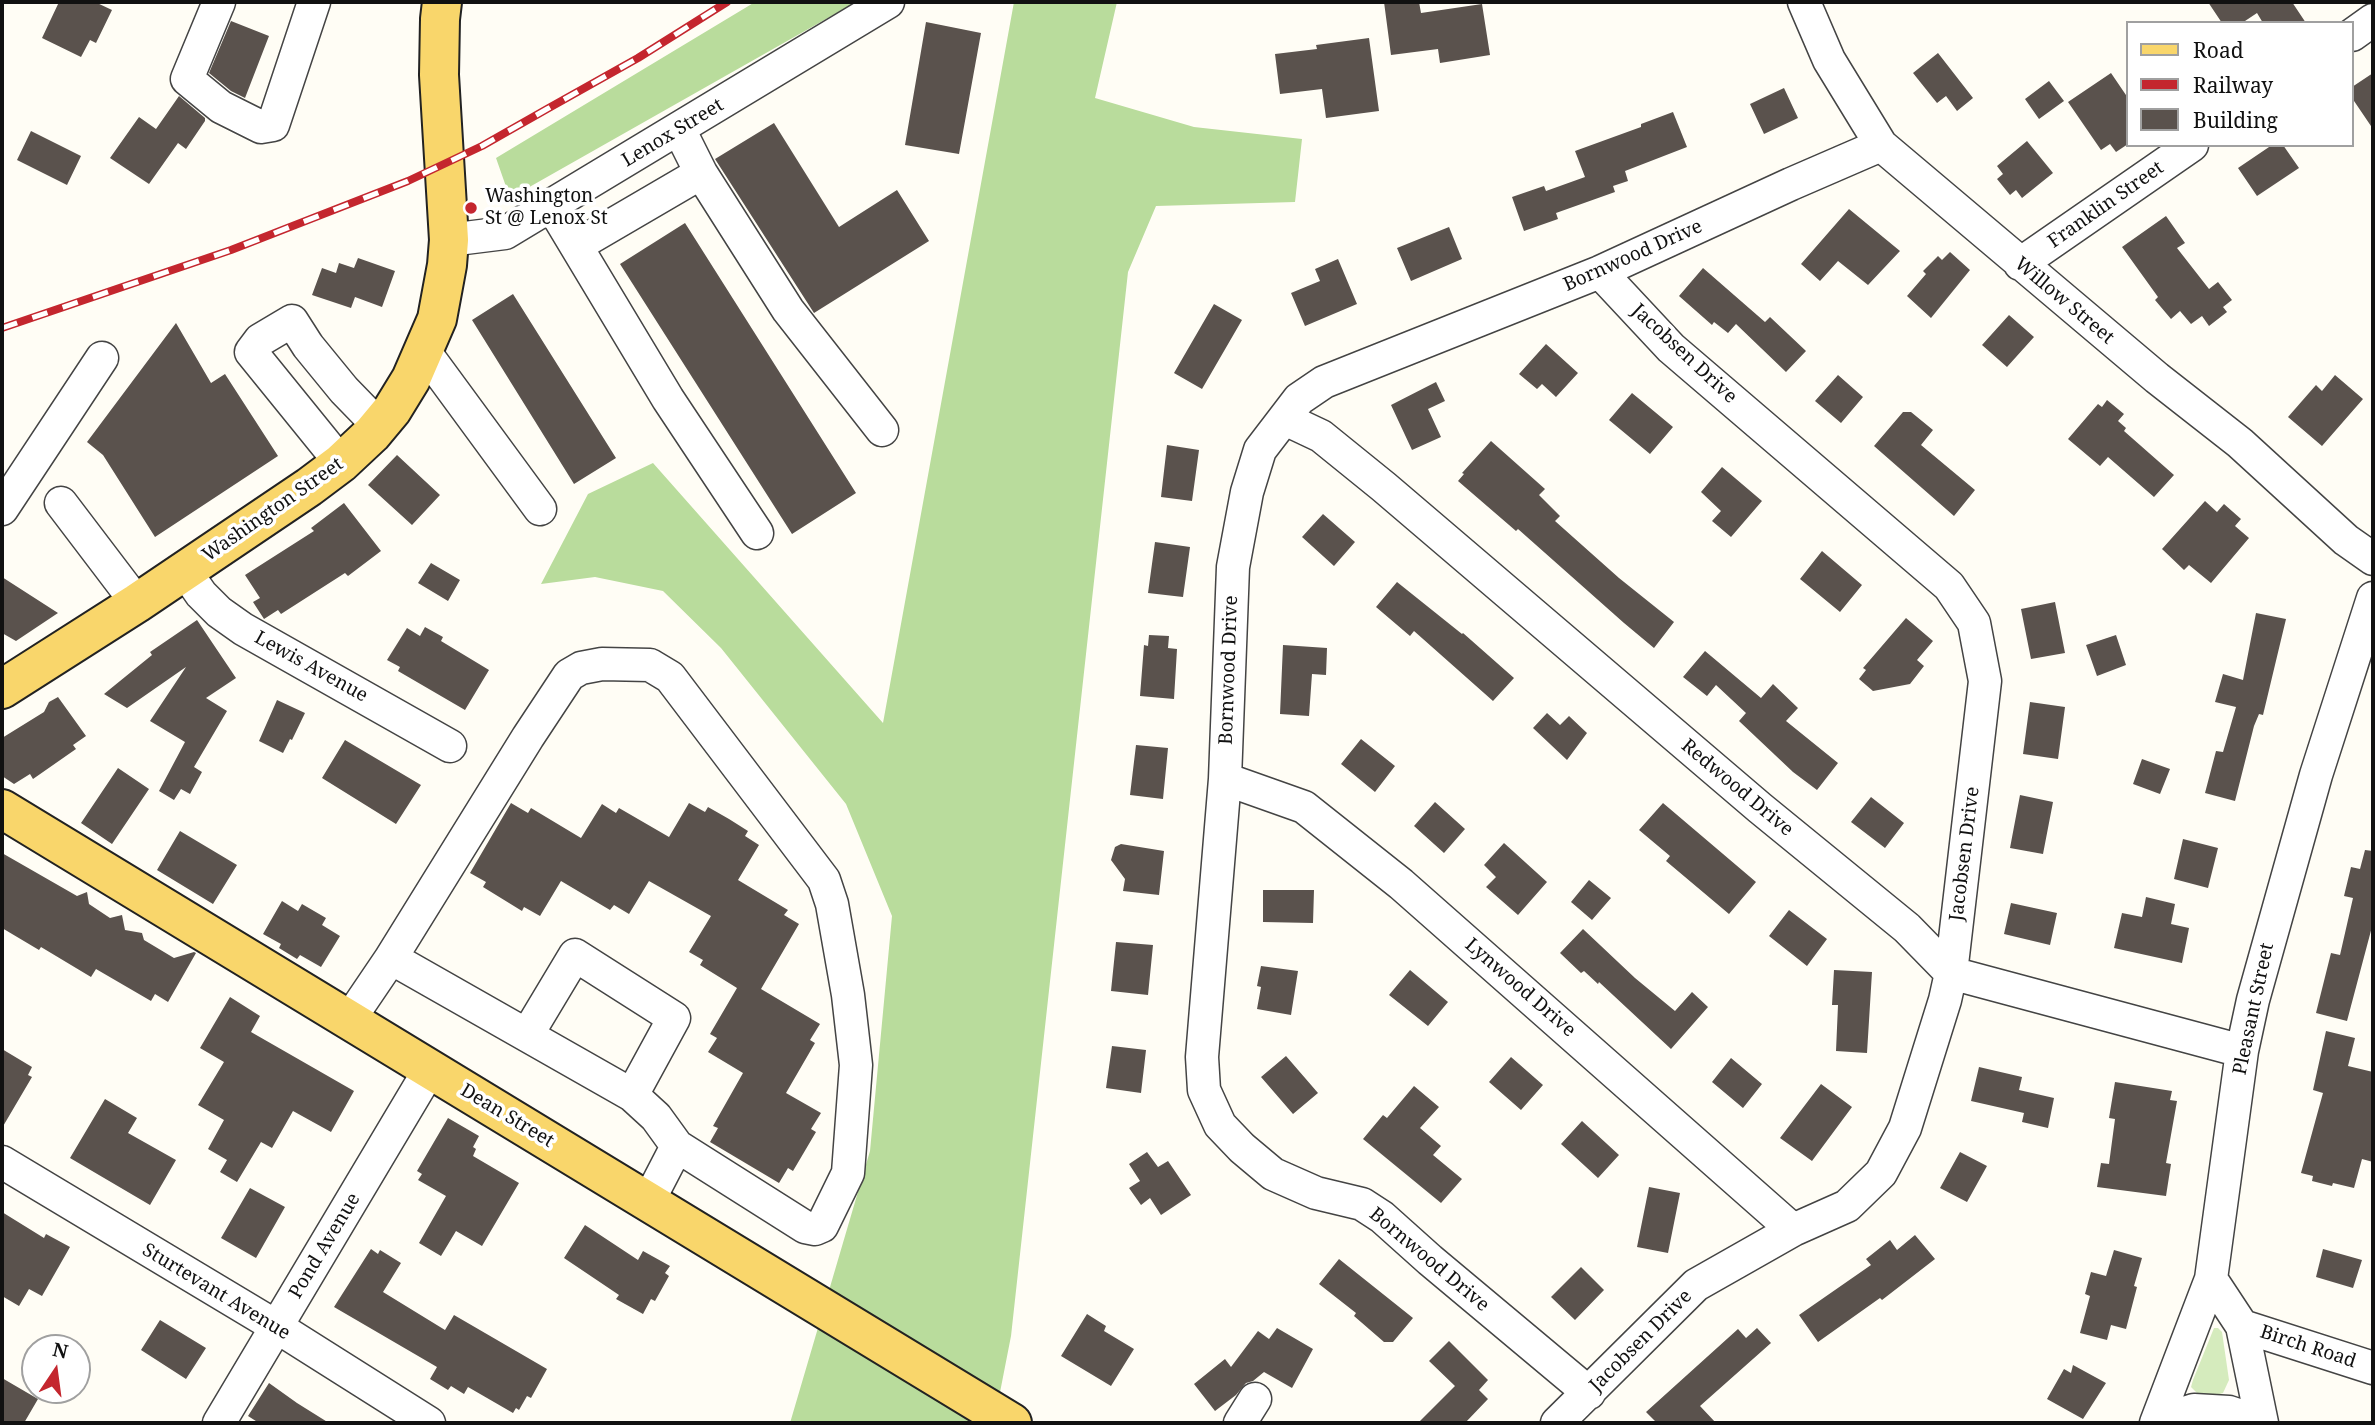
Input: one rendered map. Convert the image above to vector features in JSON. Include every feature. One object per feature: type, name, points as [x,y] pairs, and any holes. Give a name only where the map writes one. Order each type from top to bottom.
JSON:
[{"type":"main road","name":"Washington Street","points":[[2,689],[185,572],[309,487],[341,463],[392,410],[411,379],[437,319],[449,240],[439,75],[442,2]]},
{"type":"main road","name":"Dean Street","points":[[2,809],[1012,1423]]},
{"type":"street","points":[[219,2],[187,79],[221,107],[261,127],[273,125],[314,2]]},
{"type":"street","name":"Lenox Street","points":[[449,240],[505,233],[888,2]]},
{"type":"street","name":"Willow Street","points":[[1804,2],[1829,60],[1881,145],[2157,378],[2240,443],[2346,540],[2373,559]]},
{"type":"street","points":[[2354,34],[2373,20]]},
{"type":"street","points":[[679,129],[701,173],[788,310],[882,430]]},
{"type":"street","name":"Bornwood Drive","points":[[1590,1393],[1362,1203],[1316,1193],[1273,1174],[1242,1149],[1220,1125],[1204,1090],[1202,1057],[1225,779],[1233,567],[1247,492],[1261,450],[1299,399],[1324,382],[1600,272],[1881,145]]},
{"type":"street","name":"Franklin Street","points":[[2020,264],[2189,147]]},
{"type":"street","points":[[576,246],[701,173]]},
{"type":"street","points":[[552,205],[668,399],[757,533]]},
{"type":"street","name":"Jacobsen Drive","points":[[1557,1423],[1696,1285],[1794,1230],[1847,1206],[1881,1173],[1905,1128],[1951,973],[1985,681],[1974,624],[1949,586],[1671,348],[1600,272]]},
{"type":"street","points":[[341,463],[251,352],[260,340],[292,321],[308,346],[344,390],[379,426]]},
{"type":"street","points":[[424,351],[540,509]]},
{"type":"street","points":[[2,509],[102,358]]},
{"type":"street","name":"Redwood Drive","points":[[1285,419],[1321,436],[1384,487],[1749,799],[1908,928],[1951,973]]},
{"type":"street","points":[[61,503],[137,603]]},
{"type":"street","name":"Lewis Avenue","points":[[185,572],[201,594],[243,629],[450,746]]},
{"type":"street","name":"Pleasant Street","points":[[2157,1423],[2211,1279],[2242,1051],[2285,882],[2373,598]]},
{"type":"street","points":[[349,1020],[569,675],[581,668],[602,664],[650,665],[670,677],[824,880],[832,905],[848,995],[856,1065],[848,1173],[822,1226],[814,1229],[805,1227],[677,1146],[656,1117],[632,1095],[391,958]]},
{"type":"street","name":"Lynwood Drive","points":[[1225,779],[1304,807],[1347,841],[1401,884],[1794,1230]]},
{"type":"street","points":[[527,1035],[575,955],[674,1018],[632,1095]]},
{"type":"street","points":[[1951,973],[2242,1051]]},
{"type":"street","name":"Pond Avenue","points":[[219,1423],[430,1069]]},
{"type":"street","points":[[648,1202],[677,1146]]},
{"type":"street","name":"Sturtevant Avenue","points":[[2,1163],[429,1423]]},
{"type":"street","points":[[2211,1279],[2242,1326],[2262,1423]]},
{"type":"street","name":"Birch Road","points":[[2242,1326],[2373,1368]]},
{"type":"street","points":[[2157,1423],[2194,1410],[2229,1412],[2262,1423]]},
{"type":"green space","points":[[755,2],[856,2],[510,198],[496,158]]},
{"type":"green space","points":[[1014,2],[1117,2],[1095,98],[1194,127],[1302,139],[1295,202],[1156,206],[1128,272],[1011,1336],[994,1423],[790,1423],[870,1151],[892,916],[846,804],[721,648],[663,591],[595,577],[541,584],[588,494],[653,463],[883,723]]},
{"type":"green space","points":[[2214,1328],[2222,1332],[2229,1380],[2223,1393],[2209,1397],[2200,1396],[2191,1387]]},
{"type":"building","points":[[59,2],[95,2],[112,10],[96,43],[90,40],[81,57],[42,38]]},
{"type":"building","points":[[1384,2],[1419,2],[1421,13],[1482,4],[1490,55],[1440,63],[1438,49],[1391,55]]},
{"type":"building","points":[[2208,2],[2292,2],[2305,21],[2262,21],[2257,13],[2245,21],[2221,21]]},
{"type":"building","points":[[231,21],[269,36],[245,98],[231,91],[209,73]]},
{"type":"building","points":[[926,22],[981,33],[959,154],[905,145]]},
{"type":"building","points":[[1369,38],[1379,111],[1326,118],[1322,89],[1280,94],[1275,54],[1317,49],[1316,45]]},
{"type":"building","points":[[1938,53],[1973,98],[1957,111],[1946,96],[1937,103],[1913,73]]},
{"type":"building","points":[[2111,73],[2126,95],[2126,145],[2116,152],[2110,144],[2101,150],[2068,102]]},
{"type":"building","points":[[2373,73],[2373,129],[2354,101],[2354,86]]},
{"type":"building","points":[[2049,81],[2064,101],[2039,119],[2025,99]]},
{"type":"building","points":[[1784,88],[1798,118],[1764,134],[1750,104]]},
{"type":"building","points":[[179,96],[205,118],[205,121],[186,149],[178,143],[149,184],[110,158],[139,117],[156,129]]},
{"type":"building","points":[[1673,112],[1687,147],[1625,171],[1628,181],[1613,186],[1615,192],[1556,213],[1558,219],[1524,231],[1512,197],[1544,186],[1546,191],[1585,177],[1575,151],[1641,127],[1641,124]]},
{"type":"building","points":[[774,123],[839,227],[897,190],[929,241],[814,313],[715,159]]},
{"type":"building","points":[[31,131],[81,156],[67,185],[17,160]]},
{"type":"building","points":[[2027,141],[2053,173],[2022,198],[2016,190],[2010,195],[1997,179],[2003,174],[1997,166]]},
{"type":"building","points":[[2269,147],[2284,147],[2299,168],[2257,196],[2238,168]]},
{"type":"building","points":[[1849,209],[1900,251],[1868,285],[1838,261],[1820,281],[1801,264]]},
{"type":"building","points":[[2166,216],[2185,243],[2177,248],[2209,289],[2218,282],[2232,300],[2223,307],[2227,312],[2209,326],[2202,316],[2191,324],[2180,311],[2171,319],[2155,300],[2158,297],[2122,247]]},
{"type":"building","points":[[685,223],[856,493],[792,534],[620,264]]},
{"type":"building","points":[[1449,227],[1462,259],[1411,281],[1397,248]]},
{"type":"building","points":[[1950,252],[1970,270],[1931,318],[1907,296],[1926,274],[1923,271],[1938,256],[1942,260]]},
{"type":"building","points":[[358,258],[395,271],[382,307],[355,297],[351,308],[312,295],[322,268],[336,273],[339,263],[354,268]]},
{"type":"building","points":[[1338,259],[1357,304],[1305,326],[1291,293],[1320,281],[1315,269]]},
{"type":"building","points":[[1703,268],[1765,322],[1770,317],[1806,351],[1786,372],[1736,324],[1728,333],[1714,322],[1712,325],[1679,296]]},
{"type":"building","points":[[513,294],[616,458],[574,484],[472,320]]},
{"type":"building","points":[[1214,304],[1242,320],[1202,389],[1174,373]]},
{"type":"building","points":[[2009,315],[2034,337],[2007,367],[1982,345]]},
{"type":"building","points":[[176,323],[211,383],[225,374],[278,456],[155,537],[103,455],[87,442]]},
{"type":"building","points":[[1546,344],[1578,373],[1556,397],[1542,384],[1537,389],[1519,374]]},
{"type":"building","points":[[1838,375],[1863,397],[1841,423],[1815,401]]},
{"type":"building","points":[[2335,375],[2363,399],[2322,446],[2288,417],[2316,385],[2322,391]]},
{"type":"building","points":[[1436,382],[1445,401],[1428,409],[1441,437],[1412,450],[1391,405]]},
{"type":"building","points":[[1632,393],[1673,427],[1650,454],[1609,420]]},
{"type":"building","points":[[2107,400],[2124,414],[2118,421],[2126,428],[2124,431],[2174,475],[2154,497],[2108,457],[2100,466],[2068,439],[2098,404],[2102,407]]},
{"type":"building","points":[[1903,412],[1911,412],[1933,430],[1921,445],[1975,490],[1954,516],[1874,446]]},
{"type":"building","points":[[1491,441],[1545,489],[1539,495],[1560,516],[1555,521],[1674,622],[1654,648],[1518,529],[1516,531],[1458,481]]},
{"type":"building","points":[[1167,445],[1199,450],[1192,501],[1161,497]]},
{"type":"building","points":[[397,455],[440,495],[412,525],[368,485]]},
{"type":"building","points":[[1722,467],[1762,501],[1731,537],[1712,521],[1721,511],[1701,492]]},
{"type":"building","points":[[2205,501],[2217,512],[2224,504],[2241,519],[2235,526],[2249,538],[2211,583],[2189,565],[2184,570],[2162,549]]},
{"type":"building","points":[[344,503],[381,551],[348,576],[345,573],[281,614],[278,610],[264,619],[253,602],[260,598],[245,575],[314,531],[311,528]]},
{"type":"building","points":[[1323,514],[1355,542],[1334,566],[1302,537]]},
{"type":"building","points":[[1155,542],[1190,547],[1183,597],[1148,593]]},
{"type":"building","points":[[1822,551],[1862,585],[1840,612],[1800,579]]},
{"type":"building","points":[[431,563],[460,580],[448,601],[418,583]]},
{"type":"building","points":[[2,577],[58,613],[16,641],[2,633]]},
{"type":"building","points":[[1397,582],[1463,633],[1514,678],[1493,701],[1414,631],[1410,636],[1376,607]]},
{"type":"building","points":[[2055,602],[2065,653],[2031,659],[2021,609]]},
{"type":"building","points":[[2256,613],[2286,619],[2263,715],[2259,714],[2254,726],[2235,801],[2205,793],[2216,751],[2223,752],[2236,707],[2215,702],[2223,674],[2243,680]]},
{"type":"building","points":[[1906,618],[1933,641],[1917,660],[1924,666],[1910,684],[1873,691],[1859,679],[1866,670],[1863,668]]},
{"type":"building","points":[[197,620],[236,678],[206,698],[227,711],[194,767],[202,772],[190,794],[181,789],[174,800],[159,791],[185,742],[150,721],[186,667],[127,708],[104,694],[152,655],[150,652]]},
{"type":"building","points":[[425,627],[443,637],[441,641],[489,670],[465,710],[398,671],[400,667],[387,660],[407,628],[420,636]]},
{"type":"building","points":[[1149,635],[1169,636],[1168,648],[1177,649],[1174,699],[1140,696],[1144,645],[1148,646]]},
{"type":"building","points":[[2116,635],[2126,665],[2097,676],[2086,645]]},
{"type":"building","points":[[1283,645],[1327,648],[1326,675],[1312,674],[1309,716],[1280,714]]},
{"type":"building","points":[[1705,651],[1761,698],[1773,684],[1798,708],[1786,721],[1838,763],[1817,790],[1793,772],[1739,721],[1746,713],[1716,685],[1707,696],[1683,677]]},
{"type":"building","points":[[58,697],[86,736],[73,745],[76,749],[33,779],[30,774],[14,784],[2,776],[2,738],[44,712],[49,702]]},
{"type":"building","points":[[277,700],[305,713],[283,753],[259,741]]},
{"type":"building","points":[[2030,702],[2065,707],[2058,759],[2023,754]]},
{"type":"building","points":[[1547,713],[1560,725],[1569,716],[1587,733],[1567,760],[1533,728]]},
{"type":"building","points":[[1361,739],[1395,766],[1375,792],[1341,764]]},
{"type":"building","points":[[345,740],[421,785],[396,824],[322,778]]},
{"type":"building","points":[[1136,745],[1168,748],[1163,799],[1130,795]]},
{"type":"building","points":[[2142,759],[2170,769],[2160,794],[2133,784]]},
{"type":"building","points":[[118,768],[149,789],[112,844],[81,823]]},
{"type":"building","points":[[2020,795],[2053,802],[2043,854],[2010,848]]},
{"type":"building","points":[[1871,797],[1904,823],[1885,848],[1851,822]]},
{"type":"building","points":[[1435,802],[1465,829],[1444,853],[1414,826]]},
{"type":"building","points":[[511,803],[528,813],[531,808],[581,838],[602,804],[616,813],[619,808],[669,837],[689,803],[705,812],[708,807],[729,819],[748,831],[745,836],[759,845],[738,880],[788,910],[784,915],[799,924],[761,989],[820,1024],[810,1040],[815,1043],[786,1093],[821,1113],[811,1129],[816,1132],[793,1171],[788,1168],[779,1183],[710,1142],[718,1128],[713,1126],[743,1073],[708,1052],[717,1038],[710,1034],[737,988],[700,965],[703,960],[689,952],[711,916],[649,881],[629,914],[614,905],[610,910],[561,881],[540,916],[524,907],[522,911],[483,887],[486,882],[470,873]]},
{"type":"building","points":[[1663,803],[1756,882],[1729,914],[1666,861],[1670,856],[1639,830]]},
{"type":"building","points":[[180,831],[237,865],[213,904],[157,870]]},
{"type":"building","points":[[2183,839],[2218,848],[2208,888],[2174,879]]},
{"type":"building","points":[[1504,843],[1547,882],[1518,915],[1486,887],[1496,877],[1484,865]]},
{"type":"building","points":[[1121,844],[1164,851],[1159,895],[1123,891],[1125,879],[1111,860],[1115,847]]},
{"type":"building","points":[[2365,850],[2373,851],[2373,923],[2347,1021],[2316,1013],[2331,953],[2340,955],[2353,898],[2344,896],[2351,867],[2360,869]]},
{"type":"building","points":[[2,853],[77,896],[87,892],[89,904],[110,918],[122,915],[125,930],[142,933],[144,940],[174,958],[196,953],[168,1002],[155,994],[151,1001],[96,969],[91,977],[41,947],[39,950],[2,928]]},
{"type":"building","points":[[1589,880],[1611,898],[1592,920],[1571,902]]},
{"type":"building","points":[[1263,890],[1314,890],[1313,923],[1263,922]]},
{"type":"building","points":[[2146,897],[2175,904],[2171,924],[2189,928],[2182,963],[2114,948],[2122,913],[2142,917]]},
{"type":"building","points":[[282,901],[298,911],[302,904],[326,918],[322,925],[340,936],[321,967],[300,955],[297,959],[279,948],[281,944],[263,934]]},
{"type":"building","points":[[2011,903],[2057,913],[2050,945],[2004,934]]},
{"type":"building","points":[[1789,910],[1827,939],[1807,966],[1769,936]]},
{"type":"building","points":[[1583,929],[1675,1011],[1692,992],[1708,1007],[1671,1049],[1599,982],[1598,984],[1584,971],[1581,973],[1560,953]]},
{"type":"building","points":[[1116,942],[1153,945],[1148,995],[1111,991]]},
{"type":"building","points":[[1261,966],[1298,971],[1291,1015],[1257,1009],[1261,987],[1257,986]]},
{"type":"building","points":[[1410,970],[1448,1002],[1428,1026],[1389,995]]},
{"type":"building","points":[[1834,970],[1872,972],[1867,1053],[1836,1051],[1838,1005],[1832,1005]]},
{"type":"building","points":[[230,997],[260,1016],[251,1032],[354,1091],[331,1132],[293,1111],[272,1148],[261,1142],[237,1182],[220,1172],[227,1160],[208,1149],[224,1120],[198,1105],[224,1062],[200,1048]]},
{"type":"building","points":[[2326,1031],[2355,1038],[2348,1066],[2373,1072],[2373,1162],[2362,1159],[2354,1188],[2312,1181],[2313,1176],[2301,1173],[2323,1093],[2313,1090]]},
{"type":"building","points":[[1112,1046],[1146,1050],[1141,1093],[1106,1088]]},
{"type":"building","points":[[2,1049],[32,1067],[28,1075],[32,1077],[2,1128]]},
{"type":"building","points":[[1286,1056],[1318,1093],[1293,1114],[1261,1077]]},
{"type":"building","points":[[1511,1057],[1543,1085],[1521,1110],[1489,1082]]},
{"type":"building","points":[[1731,1058],[1762,1084],[1743,1108],[1712,1082]]},
{"type":"building","points":[[1979,1067],[2022,1077],[2019,1090],[2054,1098],[2048,1128],[2022,1122],[2024,1113],[1971,1101]]},
{"type":"building","points":[[2115,1082],[2172,1091],[2170,1100],[2177,1101],[2166,1163],[2171,1164],[2166,1196],[2097,1187],[2101,1163],[2109,1164],[2115,1119],[2109,1118]]},
{"type":"building","points":[[1821,1084],[1852,1107],[1812,1161],[1780,1138]]},
{"type":"building","points":[[1414,1086],[1439,1107],[1420,1128],[1441,1146],[1433,1155],[1462,1179],[1441,1203],[1363,1139],[1383,1115],[1387,1118]]},
{"type":"building","points":[[105,1099],[137,1118],[128,1133],[176,1160],[150,1205],[70,1158]]},
{"type":"building","points":[[448,1118],[479,1136],[473,1147],[476,1149],[473,1156],[519,1183],[482,1246],[456,1231],[441,1256],[419,1243],[446,1196],[418,1180],[422,1174],[417,1171]]},
{"type":"building","points":[[1582,1121],[1619,1155],[1598,1178],[1561,1144]]},
{"type":"building","points":[[1147,1152],[1158,1167],[1168,1161],[1191,1195],[1161,1215],[1150,1198],[1141,1205],[1129,1188],[1140,1181],[1129,1164]]},
{"type":"building","points":[[1960,1152],[1987,1166],[1967,1202],[1940,1188]]},
{"type":"building","points":[[1649,1187],[1680,1193],[1668,1253],[1637,1247]]},
{"type":"building","points":[[250,1188],[285,1207],[256,1258],[221,1238]]},
{"type":"building","points":[[2,1212],[44,1238],[46,1234],[70,1247],[42,1296],[29,1289],[19,1306],[2,1296]]},
{"type":"building","points":[[585,1225],[638,1260],[643,1251],[670,1266],[665,1273],[669,1276],[655,1301],[651,1299],[643,1314],[616,1299],[619,1295],[564,1258]]},
{"type":"building","points":[[1915,1235],[1935,1259],[1882,1300],[1880,1298],[1818,1342],[1799,1315],[1871,1265],[1866,1259],[1890,1240],[1897,1250]]},
{"type":"building","points":[[371,1249],[378,1254],[380,1250],[401,1263],[383,1292],[445,1330],[454,1315],[547,1369],[531,1398],[527,1396],[519,1410],[516,1408],[513,1413],[468,1387],[464,1394],[451,1386],[448,1390],[430,1379],[437,1367],[334,1307]]},
{"type":"building","points":[[2323,1249],[2362,1260],[2353,1288],[2316,1277]]},
{"type":"building","points":[[2114,1250],[2142,1258],[2126,1329],[2111,1325],[2107,1340],[2080,1333],[2090,1296],[2085,1294],[2091,1272],[2106,1276]]},
{"type":"building","points":[[1339,1259],[1413,1318],[1393,1342],[1384,1342],[1354,1316],[1356,1313],[1319,1284]]},
{"type":"building","points":[[1581,1267],[1604,1290],[1575,1320],[1551,1297]]},
{"type":"building","points":[[1087,1314],[1106,1326],[1104,1331],[1134,1349],[1111,1386],[1061,1356]]},
{"type":"building","points":[[160,1320],[206,1348],[186,1379],[141,1350]]},
{"type":"building","points":[[1277,1328],[1313,1349],[1292,1388],[1264,1372],[1246,1383],[1236,1395],[1215,1411],[1194,1384],[1225,1359],[1231,1367],[1258,1331],[1269,1339]]},
{"type":"building","points":[[1757,1328],[1771,1343],[1700,1406],[1716,1423],[1657,1423],[1646,1412],[1738,1329],[1746,1338]]},
{"type":"building","points":[[1449,1341],[1488,1380],[1479,1390],[1488,1399],[1465,1423],[1418,1423],[1455,1386],[1429,1361]]},
{"type":"building","points":[[2073,1365],[2106,1383],[2083,1419],[2047,1399],[2064,1369],[2071,1373]]},
{"type":"building","points":[[2,1378],[21,1389],[21,1404],[35,1404],[24,1423],[2,1423]]},
{"type":"building","points":[[269,1383],[329,1423],[259,1423],[248,1416]]},
{"type":"railway","points":[[2,328],[231,250],[408,181],[482,146],[638,58],[727,2]]},
{"type":"place","name":"Washington St @ Lenox St","points":[[471,208]]}]
